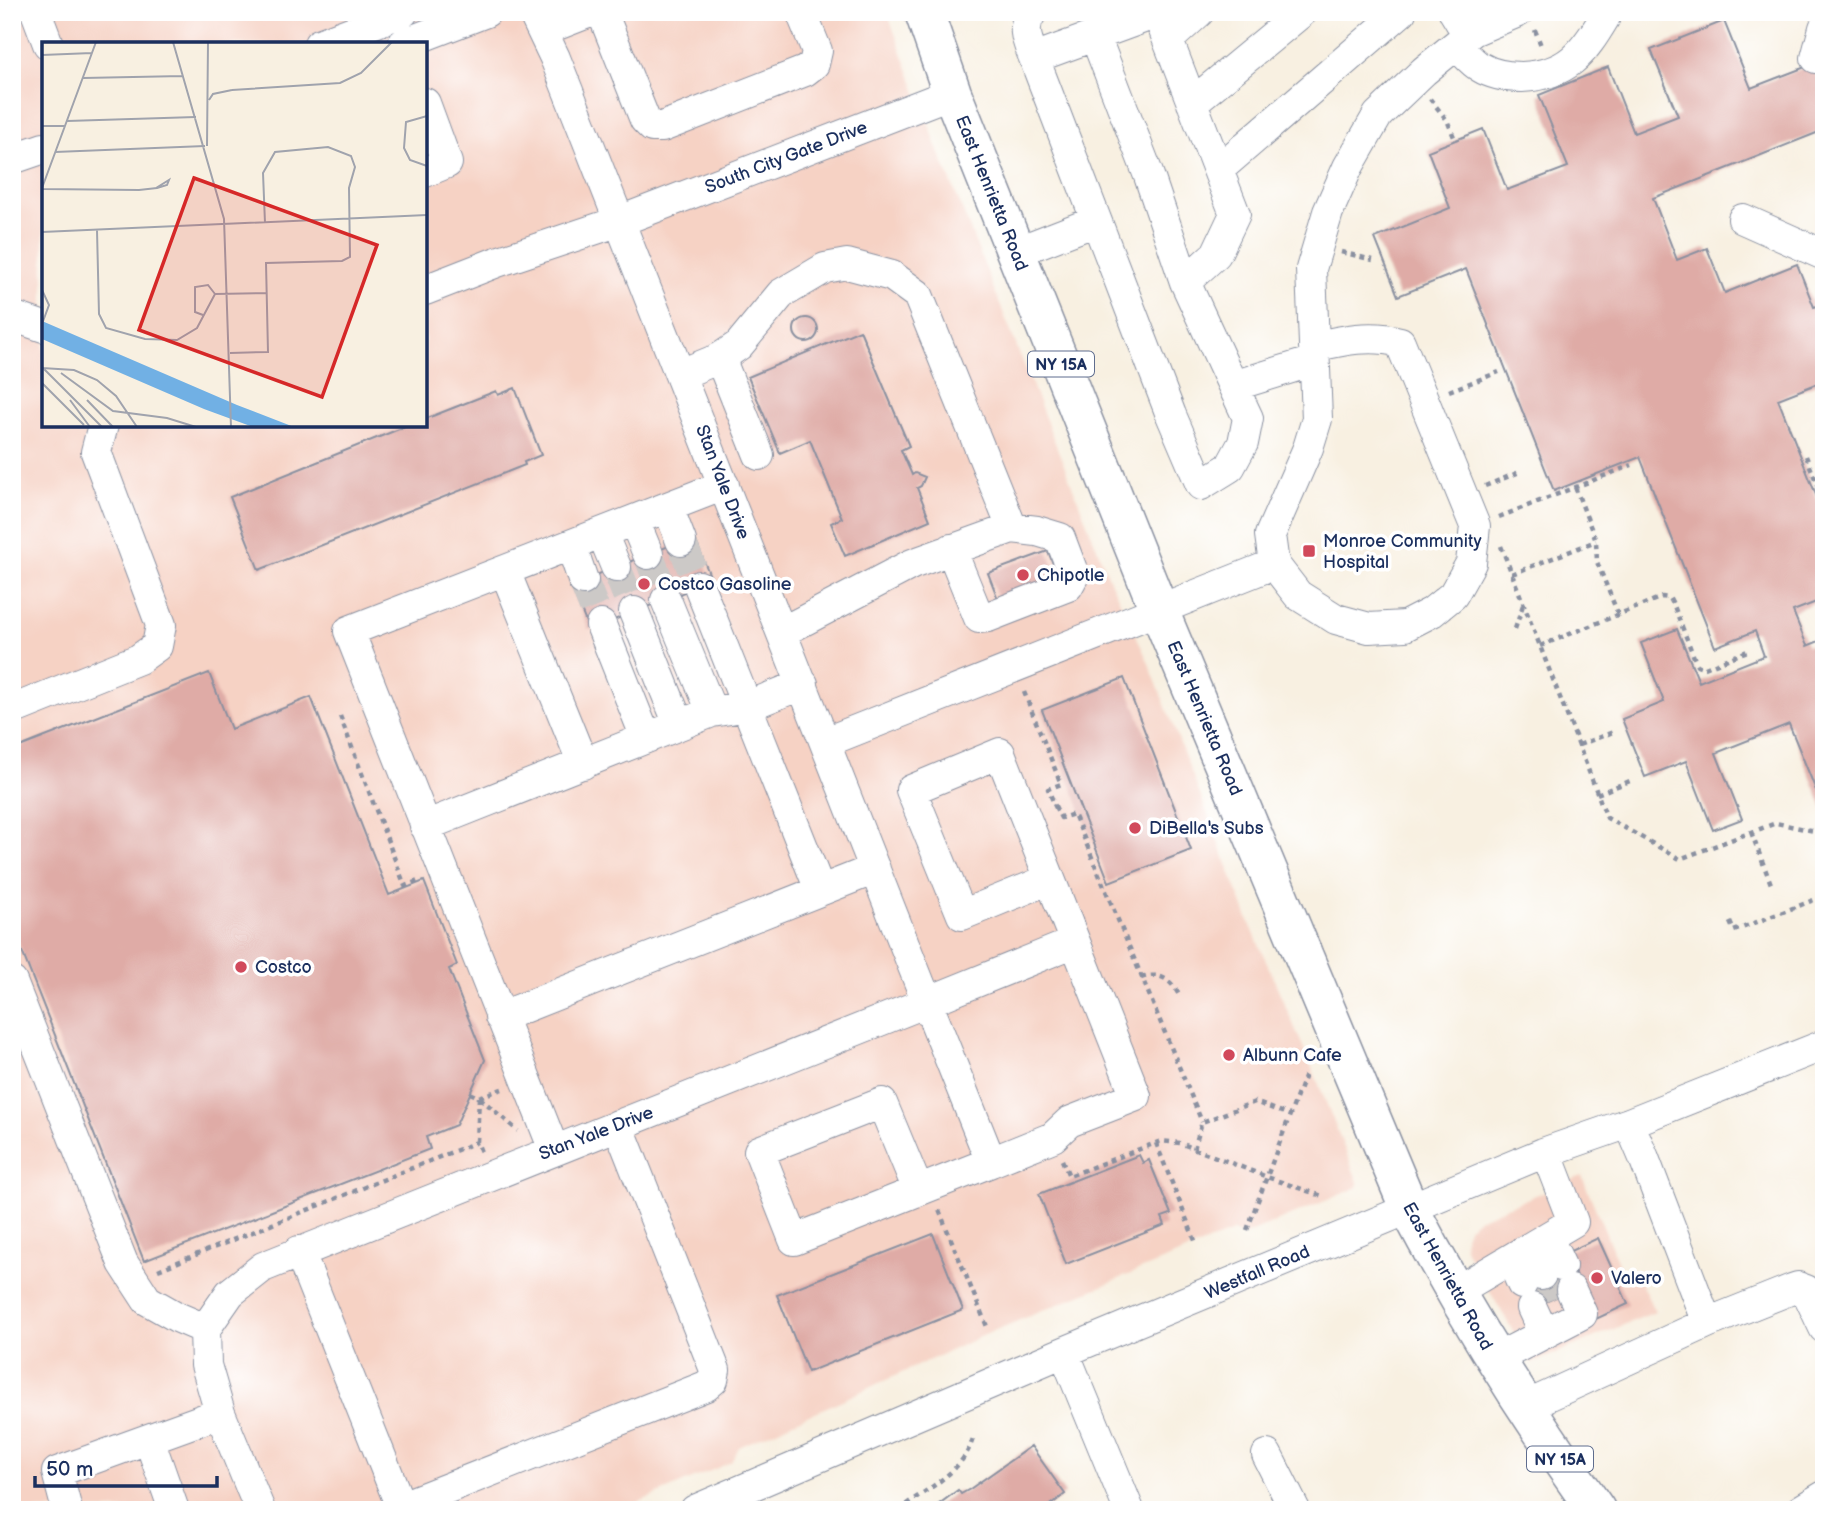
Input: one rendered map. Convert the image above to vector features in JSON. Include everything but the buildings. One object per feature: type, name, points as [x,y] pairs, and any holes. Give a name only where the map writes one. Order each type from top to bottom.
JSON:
[{"type":"main road","name":"East Henrietta Road","points":[[924,12],[952,93],[1159,610],[1409,1208],[1455,1292],[1524,1407],[1596,1510]]},
{"type":"street","points":[[36,12],[47,42]]},
{"type":"street","points":[[324,42],[403,12]]},
{"type":"street","points":[[409,42],[486,12]]},
{"type":"street","points":[[538,21],[590,12]]},
{"type":"street","points":[[602,12],[645,120],[652,127],[662,127],[805,72],[814,64],[817,51],[802,12]]},
{"type":"street","points":[[1032,12],[1024,33],[1201,485],[1230,467],[1243,443],[1248,418],[1185,282],[1149,176],[1095,36]]},
{"type":"street","points":[[1034,58],[1095,36],[1199,12]]},
{"type":"street","points":[[1192,103],[1302,12]]},
{"type":"street","points":[[1218,170],[1401,12]]},
{"type":"street","points":[[1460,31],[1480,67],[1507,78],[1540,76],[1566,66],[1587,46],[1605,17],[1604,12]]},
{"type":"street","points":[[1233,386],[1314,354],[1342,341],[1384,338],[1400,342],[1475,526],[1471,563],[1452,595],[1432,612],[1405,626],[1369,628],[1336,619],[1298,595],[1274,564],[1270,535],[1308,448],[1317,419],[1314,354],[1311,269],[1328,212],[1348,167],[1378,115],[1424,71],[1460,31],[1525,17]]},
{"type":"street","name":"Stan Yale Drive","points":[[205,1329],[230,1293],[263,1267],[927,1002],[681,374],[538,21]]},
{"type":"street","points":[[1161,22],[1235,214],[1216,254],[1185,282]]},
{"type":"street","points":[[1816,58],[1824,28]]},
{"type":"street","name":"South City Gate Drive","points":[[427,289],[497,262],[620,221],[952,93]]},
{"type":"street","points":[[427,108],[447,163],[427,171]]},
{"type":"street","points":[[12,159],[42,149]]},
{"type":"street","points":[[1743,219],[1824,255]]},
{"type":"street","points":[[1016,252],[1096,221]]},
{"type":"street","points":[[681,374],[720,358],[738,345],[781,294],[825,268],[847,264],[892,275],[918,295],[1012,528]]},
{"type":"street","points":[[12,316],[42,326]]},
{"type":"street","points":[[720,358],[759,455]]},
{"type":"street","points":[[12,710],[139,659],[157,646],[162,625],[96,452],[102,427]]},
{"type":"street","points":[[554,1150],[349,631],[724,485]]},
{"type":"street","points":[[668,507],[681,541]]},
{"type":"street","points":[[634,520],[648,554]]},
{"type":"street","points":[[782,632],[912,564],[951,549],[1012,528],[1037,531],[1060,538],[1074,575],[1068,586],[988,617],[979,618],[951,549]]},
{"type":"street","points":[[601,533],[616,568]]},
{"type":"street","points":[[570,545],[583,580]]},
{"type":"street","points":[[826,742],[1274,564]]},
{"type":"street","points":[[505,571],[583,764]]},
{"type":"street","points":[[699,586],[820,890]]},
{"type":"street","points":[[666,600],[712,712]]},
{"type":"street","points":[[634,612],[679,725]]},
{"type":"street","points":[[601,625],[646,738]]},
{"type":"street","points":[[425,826],[712,712],[747,706],[803,684]]},
{"type":"street","points":[[927,1196],[882,1103],[759,1152],[794,1240],[927,1196],[991,1161],[1053,1137],[1069,1122],[1136,1096],[1050,879],[1000,754],[911,790],[962,915],[1050,879]]},
{"type":"street","points":[[500,1017],[875,869]]},
{"type":"street","points":[[991,1161],[927,1002],[1075,942]]},
{"type":"street","points":[[12,982],[123,1263],[147,1300],[205,1329],[206,1365],[220,1413],[260,1510]]},
{"type":"street","name":"Westfall Road","points":[[695,1510],[1409,1208],[1824,1045]]},
{"type":"street","points":[[1629,1123],[1707,1323]]},
{"type":"street","points":[[299,1251],[397,1497],[404,1503],[706,1386],[713,1380],[715,1370],[618,1125]]},
{"type":"street","points":[[1495,1359],[1543,1284],[1573,1222],[1546,1152]]},
{"type":"street","points":[[1455,1292],[1543,1284]]},
{"type":"street","points":[[1524,1407],[1707,1323],[1798,1287],[1806,1290],[1824,1328]]},
{"type":"street","points":[[1064,1352],[1129,1510]]},
{"type":"street","points":[[67,1510],[57,1472],[220,1413]]},
{"type":"street","points":[[149,1439],[174,1510]]},
{"type":"street","points":[[1267,1455],[1295,1510]]},
{"type":"street","points":[[1801,1510],[1824,1496]]},
{"type":"path","points":[[1525,17],[1543,51]]},
{"type":"path","points":[[1428,95],[1447,120],[1454,137]]},
{"type":"path","points":[[1340,251],[1373,260]]},
{"type":"path","points":[[1445,393],[1499,372]]},
{"type":"path","points":[[1806,456],[1824,501]]},
{"type":"path","points":[[1492,519],[1632,465]]},
{"type":"path","points":[[1484,487],[1522,471]]},
{"type":"path","points":[[1575,487],[1596,541],[1597,562],[1618,614]]},
{"type":"path","points":[[1512,574],[1596,541]]},
{"type":"path","points":[[1493,543],[1501,546],[1607,818],[1680,859],[1776,823],[1824,833]]},
{"type":"path","points":[[1540,646],[1662,597],[1670,598],[1697,665],[1705,668],[1750,650]]},
{"type":"path","points":[[1515,629],[1524,604]]},
{"type":"path","points":[[1023,688],[1061,784],[1048,789],[1055,806],[1061,818],[1074,814],[1202,1122],[1194,1149]]},
{"type":"path","points":[[340,716],[405,886],[426,879]]},
{"type":"path","points":[[1579,745],[1613,732]]},
{"type":"path","points":[[1597,793],[1630,781]]},
{"type":"path","points":[[1025,817],[1055,806]]},
{"type":"path","points":[[1751,832],[1771,884]]},
{"type":"path","points":[[1730,922],[1734,931],[1824,896]]},
{"type":"path","points":[[1141,978],[1153,974],[1164,977],[1173,984],[1179,995]]},
{"type":"path","points":[[1247,1230],[1306,1072]]},
{"type":"path","points":[[479,1097],[525,1080]]},
{"type":"path","points":[[470,1093],[479,1097],[524,1137]]},
{"type":"path","points":[[479,1097],[477,1142],[491,1176]]},
{"type":"path","points":[[1202,1122],[1255,1102],[1290,1115]]},
{"type":"path","points":[[158,1269],[477,1142]]},
{"type":"path","points":[[1060,1154],[1069,1176],[1156,1143],[1180,1143],[1325,1198]]},
{"type":"path","points":[[1156,1143],[1196,1243]]},
{"type":"path","points":[[927,1196],[988,1329]]},
{"type":"path","points":[[898,1510],[954,1469],[969,1453],[973,1438]]},
{"type":"shaded area","points":[[12,12],[887,12],[938,149],[1109,578],[1148,661],[1251,926],[1313,1070],[1358,1187],[1245,1235],[1232,1232],[991,1332],[739,1447],[731,1462],[621,1510],[12,1510]]},
{"type":"shaded area","points":[[1582,1176],[1626,1282],[1638,1277],[1655,1312],[1532,1363],[1467,1253],[1465,1236],[1469,1226],[1478,1219]]},
{"type":"tunnel","points":[[681,541],[699,586]]},
{"type":"tunnel","points":[[648,554],[666,600]]},
{"type":"tunnel","points":[[616,567],[634,612]]},
{"type":"tunnel","points":[[583,580],[601,625]]},
{"type":"tunnel","points":[[1541,1275],[1551,1300]]},
{"type":"place","name":"Monroe Community Hospital","points":[[1309,551]]},
{"type":"place","name":"Chipotle","points":[[1023,575]]},
{"type":"place","name":"Costco Gasoline","points":[[644,584]]},
{"type":"place","name":"DiBella's Subs","points":[[1135,828]]},
{"type":"place","name":"Costco","points":[[241,967]]},
{"type":"place","name":"Albunn Cafe","points":[[1229,1055]]},
{"type":"place","name":"Valero","points":[[1597,1278]]}]
